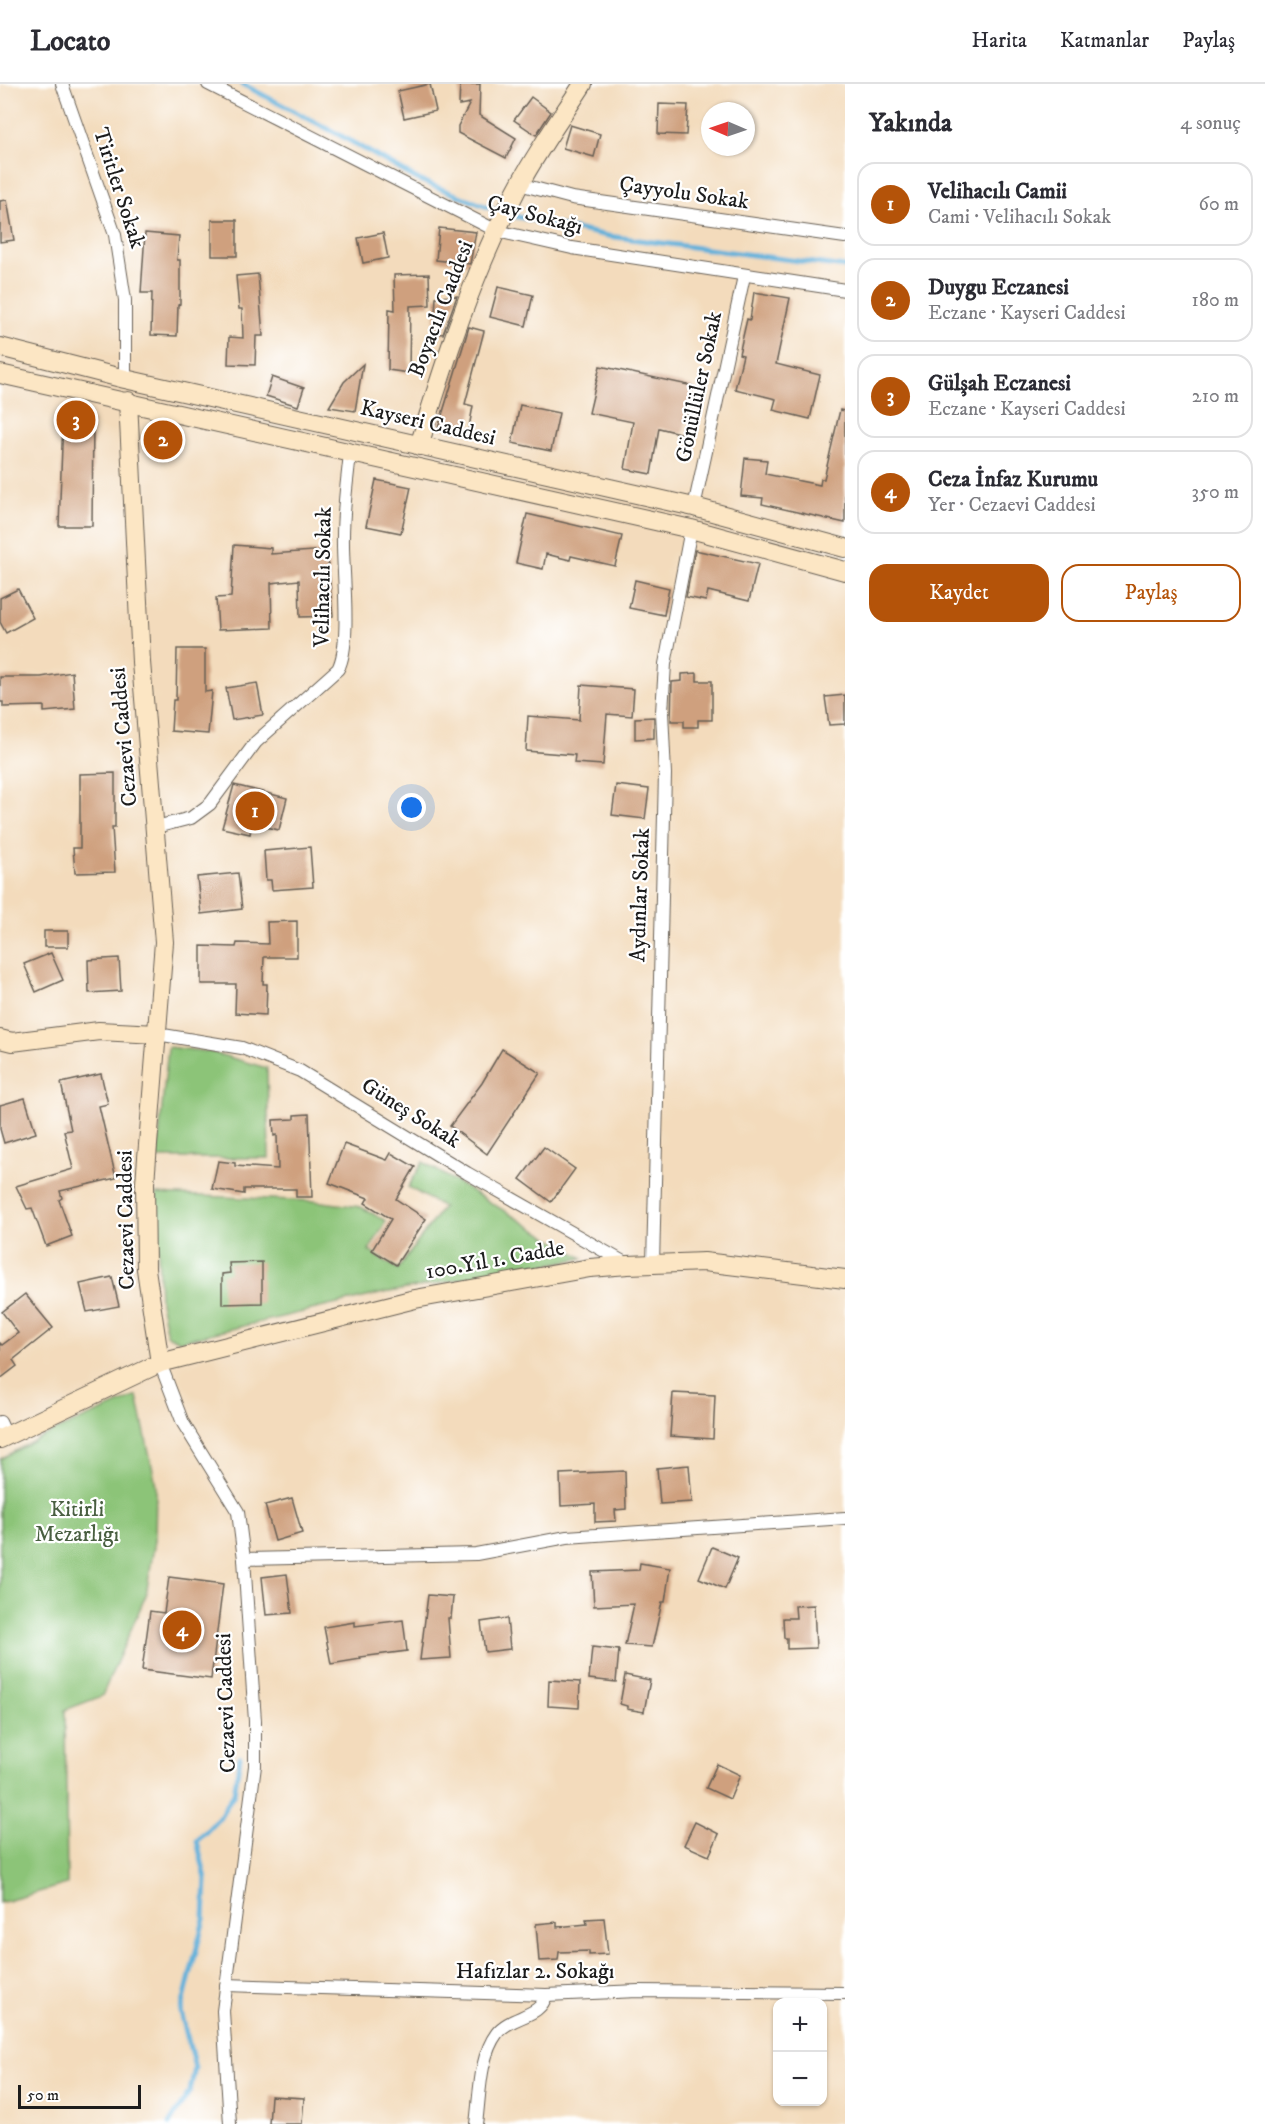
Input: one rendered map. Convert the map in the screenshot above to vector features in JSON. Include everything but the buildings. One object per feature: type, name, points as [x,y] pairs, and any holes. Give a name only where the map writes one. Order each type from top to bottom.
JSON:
[{"type":"street","name":"Tiritler Sokak","points":[[62,84],[102,193],[117,246],[125,300],[125,379]]},
{"type":"street","name":"Çay Sokağı","points":[[208,84],[498,228],[572,248],[845,290]]},
{"type":"street","points":[[517,188],[583,84]]},
{"type":"street","name":"Boyacılı Caddesi","points":[[419,446],[452,341],[498,228],[517,188]]},
{"type":"street","name":"Çayyolu Sokak","points":[[517,188],[845,237]]},
{"type":"street","name":"Gönüllüler Sokak","points":[[694,507],[744,276]]},
{"type":"street","name":"Kayseri Caddesi","points":[[0,347],[125,379],[694,507],[845,548]]},
{"type":"street","name":"Kayseri Caddesi","points":[[0,374],[691,529],[845,572]]},
{"type":"street","name":"Cezaevi Caddesi","points":[[128,401],[141,662],[164,942],[145,1183],[146,1269],[160,1363],[183,1423],[238,1512],[244,1558],[255,1721],[255,1766],[223,2011],[230,2124]]},
{"type":"street","name":"Velihacılı Sokak","points":[[156,827],[191,818],[210,804],[256,742],[338,669],[342,661],[345,634],[342,539],[350,454]]},
{"type":"street","name":"Aydınlar Sokak","points":[[653,1264],[665,774],[662,712],[665,664],[691,529]]},
{"type":"street","points":[[4,1044],[99,1031],[157,1034]]},
{"type":"street","name":"Güneş Sokak","points":[[157,1034],[242,1048],[300,1071],[467,1173],[628,1265]]},
{"type":"street","name":"100.Yıl 1. Cadde","points":[[2,1432],[160,1363],[416,1299],[590,1268],[628,1265],[704,1263],[845,1279]]},
{"type":"street","points":[[244,1558],[476,1554],[567,1537],[845,1518]]},
{"type":"street","name":"Hafızlar 2. Sokağı","points":[[226,1985],[546,1995],[638,1991],[845,1993]]},
{"type":"street","points":[[477,2124],[484,2063],[491,2042],[512,2020],[537,2011],[542,2006],[546,1995]]},
{"type":"green space","points":[[168,1047],[211,1052],[267,1068],[269,1158],[157,1158]]},
{"type":"green space","points":[[423,1162],[583,1258],[384,1293],[180,1341],[167,1335],[160,1302],[156,1194],[314,1201],[361,1207],[386,1221],[369,1251],[398,1269],[443,1207],[408,1187]]},
{"type":"green space","name":"Kitirli Mezarlığı","points":[[137,1396],[156,1485],[155,1540],[146,1595],[102,1696],[65,1710],[67,1884],[0,1903],[0,1459],[41,1437]]},
{"type":"waterway","points":[[242,84],[419,180],[500,212]]},
{"type":"waterway","points":[[509,215],[608,236],[845,267]]},
{"type":"waterway","points":[[169,2124],[190,2091],[195,2068],[181,2012],[204,1919],[206,1879],[197,1841],[219,1818],[234,1793],[240,1757]]},
{"type":"place","name":"Gülşah Eczanesi","points":[[76,420]]},
{"type":"place","name":"Duygu Eczanesi","points":[[163,440]]},
{"type":"place","name":"Velihacılı Camii","points":[[255,811]]},
{"type":"place","name":"Ceza İnfaz Kurumu","points":[[182,1630]]}]
